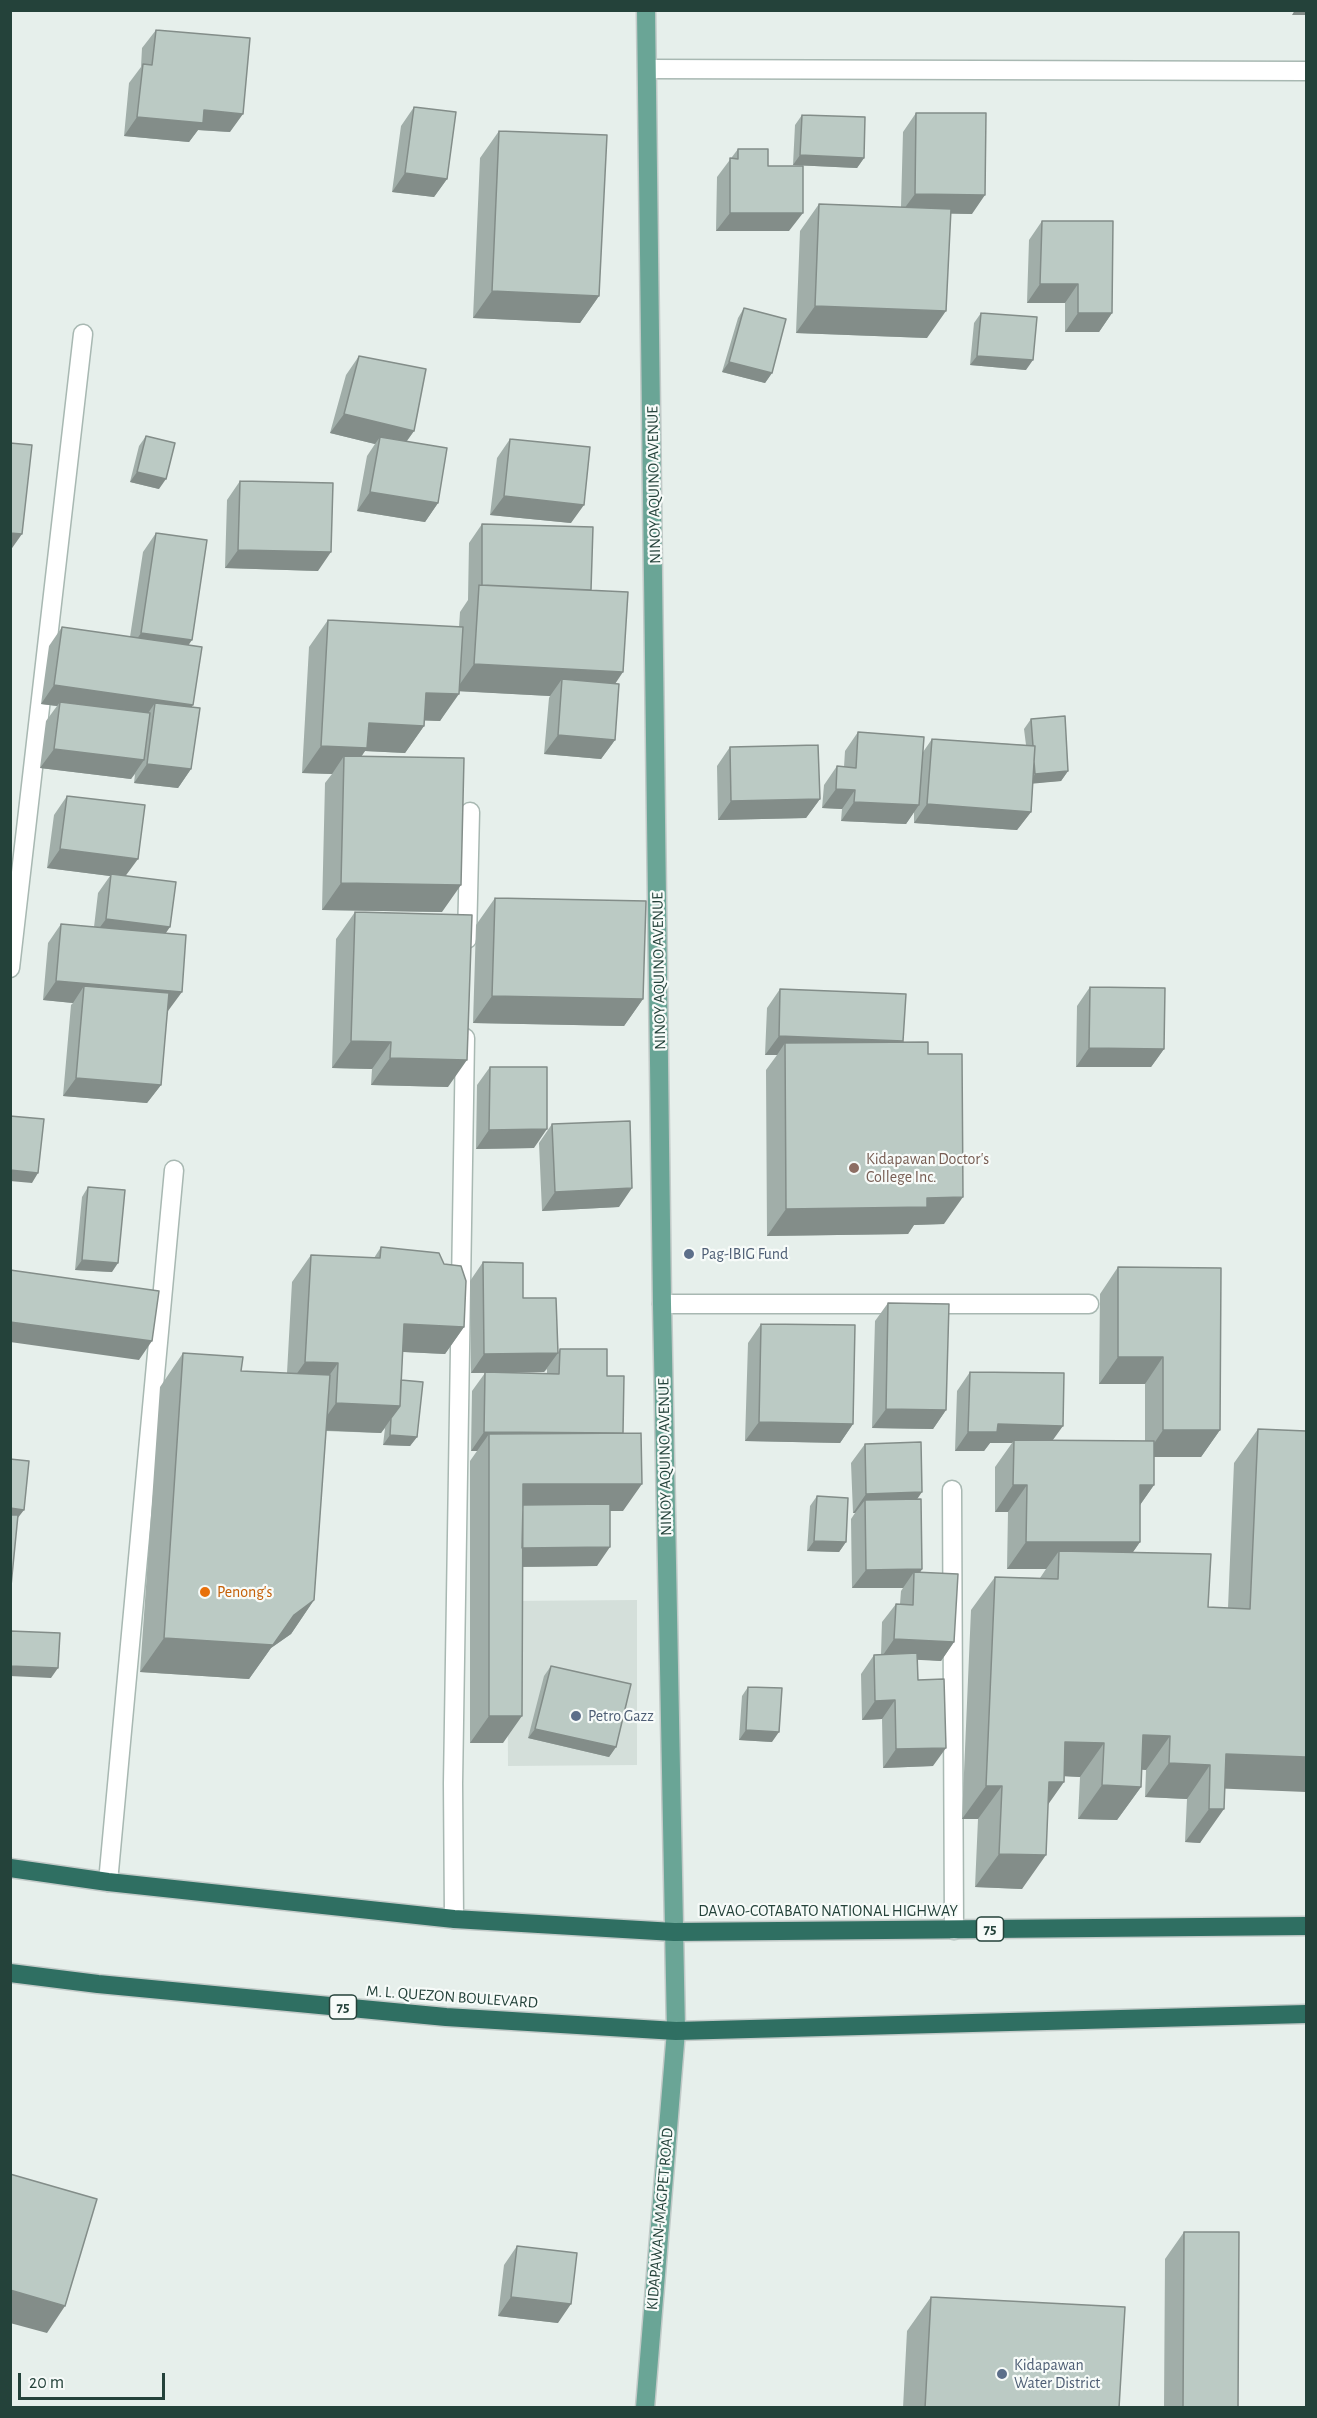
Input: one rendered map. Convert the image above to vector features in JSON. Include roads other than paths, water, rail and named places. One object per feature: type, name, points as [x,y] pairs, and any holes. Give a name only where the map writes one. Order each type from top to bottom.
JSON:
[{"type":"highway","name":"75","points":[[10,1868],[108,1882],[454,1918],[674,1932]]},
{"type":"highway","name":"DAVAO-COTABATO NATIONAL HIGHWAY","points":[[674,1932],[1306,1926]]},
{"type":"highway","name":"M. L. QUEZON BOULEVARD","points":[[10,1973],[98,1984],[446,2017],[676,2031]]},
{"type":"highway","name":"75","points":[[676,2031],[1306,2014]]},
{"type":"main road","name":"NINOY AQUINO AVENUE","points":[[646,10],[662,1304],[676,2031]]},
{"type":"main road","name":"KIDAPAWAN-MAGPET ROAD","points":[[645,2408],[676,2031]]},
{"type":"street","points":[[648,69],[1306,71]]},
{"type":"street","points":[[10,968],[83,334]]},
{"type":"street","points":[[467,959],[470,812]]},
{"type":"street","points":[[454,1918],[453,1771],[466,1016]]},
{"type":"street","points":[[108,1882],[174,1170]]},
{"type":"street","points":[[662,1304],[1089,1304]]},
{"type":"street","points":[[952,1490],[954,1930]]},
{"type":"place","name":"Kidapawan Doctor's College Inc.","points":[[854,1168]]},
{"type":"place","name":"Pag-IBIG Fund","points":[[689,1254]]},
{"type":"place","name":"Penong's","points":[[205,1592]]},
{"type":"place","name":"Petro Gazz","points":[[576,1716]]},
{"type":"place","name":"Kidapawan Water District","points":[[1002,2374]]}]
